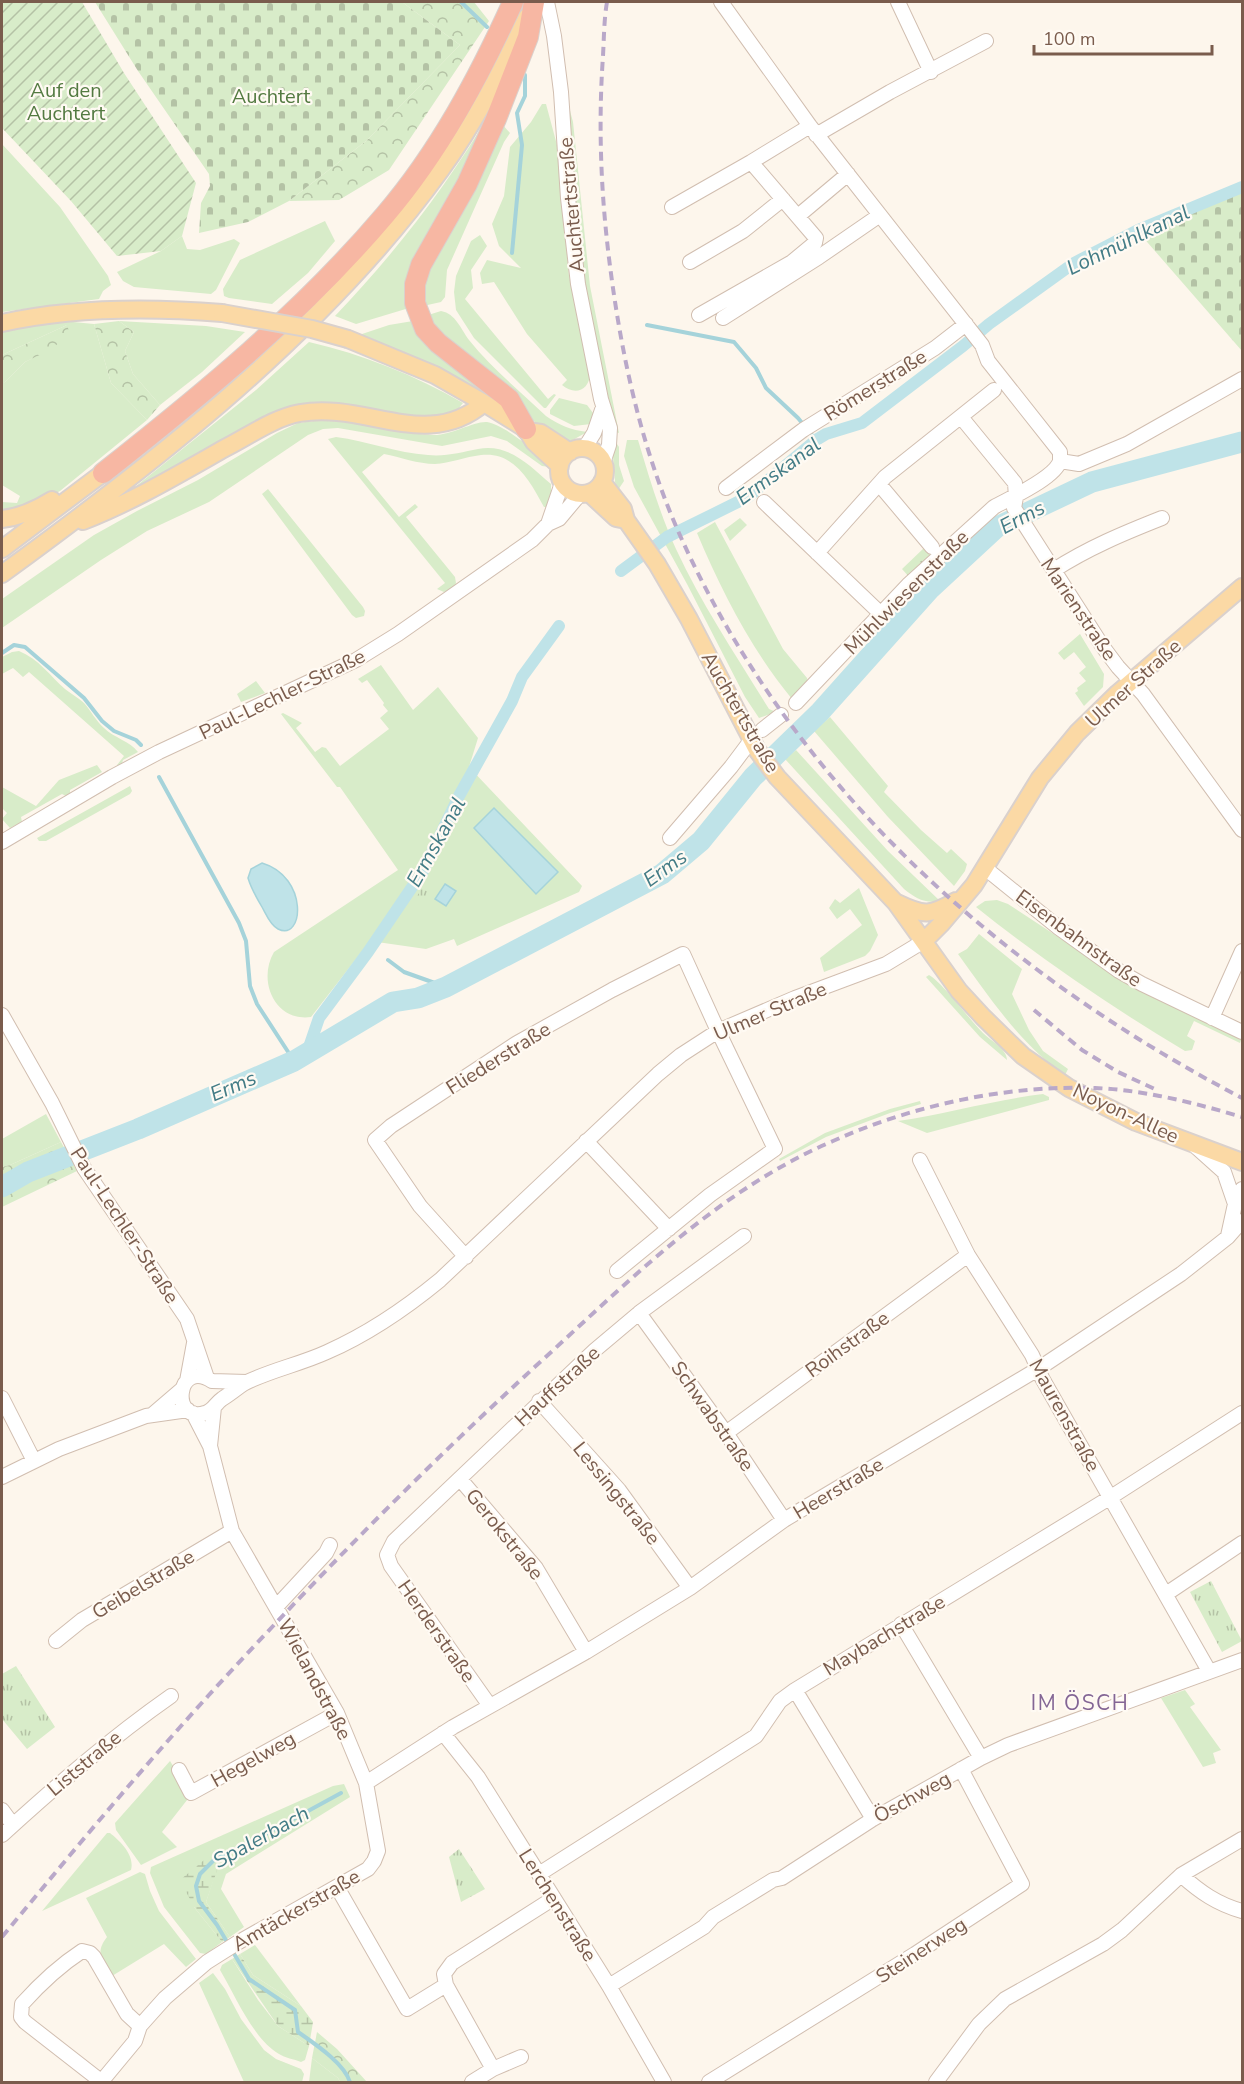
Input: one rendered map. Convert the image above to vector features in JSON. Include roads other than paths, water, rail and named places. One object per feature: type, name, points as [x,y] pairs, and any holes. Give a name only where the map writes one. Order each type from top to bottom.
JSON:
[{"type":"highway","points":[[527,430],[509,399],[438,343],[424,328],[415,303],[415,284],[421,266],[467,184],[496,119],[528,37],[532,3]]},
{"type":"highway","points":[[103,473],[185,408],[252,350],[307,298],[386,214],[426,159],[465,99],[489,54],[532,3]]},
{"type":"main road","points":[[2,574],[63,530],[194,425],[270,359],[365,265],[441,169],[484,100],[532,3]]},
{"type":"main road","points":[[2,323],[106,309],[167,308],[222,313],[312,329],[348,339],[435,375],[484,402],[527,430],[541,433],[571,455],[594,452],[603,463],[605,473],[590,490],[570,491],[562,483],[559,475],[571,455]]},
{"type":"main road","points":[[63,530],[168,480],[274,422],[298,414],[321,411],[351,413],[408,424],[438,425],[459,420],[484,402]]},
{"type":"main road","points":[[2,519],[13,518],[36,510],[62,493],[103,473]]},
{"type":"main road","points":[[2,549],[103,473]]},
{"type":"main road","name":"Auchtertstraße","points":[[590,490],[623,509],[626,520],[657,564],[777,777],[896,903],[924,941]]},
{"type":"main road","name":"Ulmer Straße","points":[[924,941],[966,895],[1040,778],[1087,722],[1131,681],[1242,587]]},
{"type":"main road","points":[[896,903],[911,910],[930,913],[939,911],[966,895]]},
{"type":"main road","name":"Noyon-Allee","points":[[924,941],[959,991],[1023,1056],[1069,1088],[1115,1113],[1242,1162]]},
{"type":"street","points":[[721,2],[813,130],[982,345],[988,361],[1060,452],[1060,461],[1078,464],[1127,444],[1242,379]]},
{"type":"street","points":[[898,2],[931,72]]},
{"type":"street","name":"Auchtertstraße","points":[[532,3],[554,36],[578,284],[603,407],[610,428],[609,445],[603,463]]},
{"type":"street","points":[[672,207],[751,162],[931,72],[986,41]]},
{"type":"street","points":[[699,315],[792,261],[815,243],[816,238],[751,162]]},
{"type":"street","points":[[798,216],[848,174]]},
{"type":"street","points":[[690,262],[743,231],[783,199]]},
{"type":"street","points":[[723,318],[880,215]]},
{"type":"street","name":"Römerstraße","points":[[726,488],[806,427],[935,348],[970,330]]},
{"type":"street","points":[[817,553],[879,484],[910,455],[994,390]]},
{"type":"street","points":[[571,455],[594,433],[603,407]]},
{"type":"street","name":"Marienstraße","points":[[961,417],[1015,483],[1015,502],[1023,524],[1103,647],[1153,707],[1242,830]]},
{"type":"street","name":"Mühlwiesenstraße","points":[[796,704],[880,613],[943,552],[994,507],[1007,499],[1015,502],[1055,470],[1060,461]]},
{"type":"street","name":"Paul-Lechler-Straße","points":[[548,524],[562,483]]},
{"type":"street","points":[[879,484],[932,547]]},
{"type":"street","name":"Paul-Lechler-Straße","points":[[2,842],[159,752],[356,660],[398,634],[532,540],[590,490]]},
{"type":"street","points":[[764,502],[880,613]]},
{"type":"street","points":[[1054,570],[1100,544],[1162,518]]},
{"type":"street","points":[[670,838],[731,767],[781,715]]},
{"type":"street","name":"Eisenbahnstraße","points":[[985,868],[1059,928],[1119,971],[1242,1032]]},
{"type":"street","name":"Ulmer Straße","points":[[153,1414],[190,1411],[204,1414],[247,1382],[328,1352],[361,1336],[417,1299],[466,1257],[673,1061],[718,1031],[795,998],[886,964],[924,941]]},
{"type":"street","points":[[1212,1018],[1242,951]]},
{"type":"street","name":"Fliederstraße","points":[[466,1257],[420,1206],[375,1140],[390,1126],[517,1043],[612,990],[683,954],[718,1031]]},
{"type":"street","name":"Paul-Lechler-Straße","points":[[2,1015],[52,1103],[84,1168],[187,1319],[210,1379]]},
{"type":"street","points":[[617,1271],[710,1195],[775,1149],[718,1031]]},
{"type":"street","points":[[586,1141],[669,1228]]},
{"type":"street","points":[[1191,1142],[1224,1173],[1235,1204]]},
{"type":"street","name":"Maurenstraße","points":[[921,1160],[968,1255],[1032,1355],[1068,1424],[1209,1671]]},
{"type":"street","points":[[1228,1237],[1235,1204],[1242,1189]]},
{"type":"street","name":"Heerstraße","points":[[443,1733],[586,1652],[690,1588],[784,1520],[1038,1369],[1181,1274],[1228,1237],[1242,1221]]},
{"type":"street","name":"Hauffstraße","points":[[387,1555],[394,1541],[539,1401],[639,1313],[744,1236]]},
{"type":"street","name":"Roihstraße","points":[[726,1433],[968,1255]]},
{"type":"street","name":"Schwabstraße","points":[[639,1313],[726,1433],[784,1520]]},
{"type":"street","points":[[190,1411],[182,1401],[195,1341]]},
{"type":"street","name":"Ulmer Straße","points":[[184,1386],[197,1376],[247,1382]]},
{"type":"street","points":[[210,1379],[218,1391],[216,1405]]},
{"type":"street","points":[[2,1477],[59,1449],[153,1414],[184,1386]]},
{"type":"street","points":[[2,1398],[34,1461]]},
{"type":"street","name":"Lessingstraße","points":[[539,1401],[619,1490],[690,1588]]},
{"type":"street","name":"Wielandstraße","points":[[210,1446],[216,1405]]},
{"type":"street","name":"Wielandstraße","points":[[190,1411],[210,1446],[232,1531],[337,1713],[366,1784]]},
{"type":"street","name":"Maybachstraße","points":[[539,1874],[756,1736],[780,1701],[795,1690],[1111,1497],[1242,1413]]},
{"type":"street","name":"Gerokstraße","points":[[460,1479],[536,1568],[586,1652]]},
{"type":"street","name":"Geibelstraße","points":[[56,1641],[82,1620],[232,1531]]},
{"type":"street","points":[[1166,1594],[1242,1543]]},
{"type":"street","name":"Wielandstraße","points":[[276,1607],[326,1553],[330,1545]]},
{"type":"street","name":"Herderstraße","points":[[387,1555],[391,1566],[490,1706]]},
{"type":"street","points":[[901,1624],[981,1758]]},
{"type":"street","name":"Öschweg","points":[[609,1986],[704,1927],[713,1917],[773,1880],[782,1878],[873,1819],[981,1758],[1030,1737],[1242,1660]]},
{"type":"street","points":[[795,1690],[873,1819]]},
{"type":"street","name":"Liststraße","points":[[2,1835],[117,1735],[171,1696]]},
{"type":"street","name":"Hegelweg","points":[[179,1770],[191,1792],[337,1713]]},
{"type":"street","points":[[366,1784],[443,1733]]},
{"type":"street","name":"Lerchenstraße","points":[[443,1733],[478,1777],[609,1986],[664,2082]]},
{"type":"street","name":"Steinerweg","points":[[709,2082],[906,1960],[1022,1884],[961,1769]]},
{"type":"street","name":"Amtäckerstraße","points":[[101,2082],[135,2041],[140,2026],[165,1998],[207,1962],[368,1869],[374,1862],[378,1851],[366,1784]]},
{"type":"street","points":[[2,1810],[13,1825]]},
{"type":"street","points":[[936,2082],[979,2024],[1005,1999],[1102,1944],[1122,1930],[1181,1875],[1242,1839]]},
{"type":"street","points":[[1181,1875],[1205,1896],[1227,1907],[1242,1911]]},
{"type":"street","points":[[337,1887],[407,2009],[446,1985]]},
{"type":"street","points":[[493,2069],[446,1985],[444,1974],[452,1963],[554,1898]]},
{"type":"street","points":[[101,2082],[25,2022],[21,2017],[22,2004],[45,1979],[82,1951],[94,1957],[127,2014],[140,2026]]},
{"type":"street","points":[[472,2082],[493,2069],[521,2057]]},
{"type":"water","points":[[494,808],[558,872],[536,894],[474,828]]},
{"type":"water","points":[[262,863],[277,870],[288,881],[295,893],[297,918],[293,926],[287,930],[278,929],[270,922],[249,882],[251,869]]},
{"type":"water","points":[[445,884],[456,891],[446,906],[435,899]]},
{"type":"waterway","points":[[461,2],[487,27]]},
{"type":"waterway","points":[[512,253],[522,145],[517,113],[525,96],[525,75]]},
{"type":"waterway","name":"Ermskanal","points":[[621,571],[667,537],[748,497],[816,440],[826,434],[862,423],[989,324],[1074,263],[1138,230],[1242,187]]},
{"type":"waterway","points":[[647,325],[734,342],[756,368],[766,388],[798,418],[816,440]]},
{"type":"waterway","name":"Erms","points":[[2,1187],[28,1172],[138,1129],[294,1061],[393,1002],[418,998],[446,987],[662,874],[701,841],[753,777],[820,712],[930,589],[997,527],[1092,482],[1242,442]]},
{"type":"waterway","name":"Ermskanal","points":[[307,1053],[319,1018],[368,952],[423,871],[459,796],[512,701],[522,677],[559,626]]},
{"type":"waterway","points":[[2,653],[14,645],[25,647],[84,698],[102,721],[114,731],[136,740],[141,745]]},
{"type":"waterway","points":[[159,777],[239,923],[246,941],[250,986],[257,1004],[294,1061]]},
{"type":"waterway","points":[[388,960],[404,972],[446,987]]},
{"type":"waterway","name":"Spalerbach","points":[[341,1793],[255,1840],[216,1858],[200,1874],[196,1886],[199,1901],[217,1925],[249,1979],[295,2010],[298,2032],[335,2061],[350,2082]]},
{"type":"railway","points":[[607,2],[601,82],[601,161],[607,240],[621,337],[636,407],[656,475],[683,542],[730,632],[785,716],[847,794],[916,866],[990,933],[1070,993],[1154,1048],[1242,1098]]},
{"type":"railway","points":[[1034,1010],[1082,1050],[1118,1072],[1159,1091]]},
{"type":"railway","points":[[2,1937],[182,1725],[375,1521],[461,1436],[648,1264],[682,1235],[754,1183],[793,1160],[864,1128],[928,1108],[994,1094],[1062,1088],[1114,1089],[1170,1098],[1242,1117]]},
{"type":"district","name":"IM ÖSCH","points":[[1080,1703]]},
{"type":"park label","name":"Auchtert","points":[[271,96]]},
{"type":"park label","name":"Auf den Auchtert","points":[[66,102]]},
{"type":"water label","name":"Lohmühlkanal","points":[[1128,240]]}]
